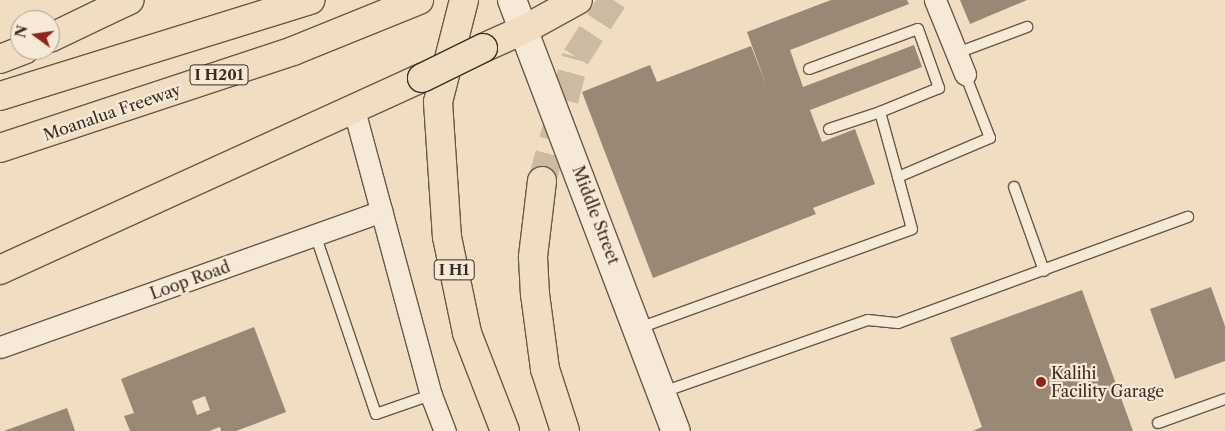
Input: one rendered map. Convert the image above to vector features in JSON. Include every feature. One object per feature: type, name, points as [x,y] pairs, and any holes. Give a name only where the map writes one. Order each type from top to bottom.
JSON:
[{"type":"main road","name":"I H201","points":[[0,96],[311,0]]},
{"type":"main road","name":"Moanalua Freeway","points":[[5,148],[292,51],[419,0]]},
{"type":"main road","name":"I H1","points":[[464,0],[438,102],[446,237],[467,333],[504,431]]},
{"type":"main road","name":"Middle Street","points":[[512,0],[526,28],[676,431]]},
{"type":"main road","points":[[0,270],[354,110],[526,28],[578,0]]},
{"type":"main road","points":[[60,33],[118,6]]},
{"type":"main road","points":[[542,181],[533,257],[535,294],[545,370],[565,431]]},
{"type":"street","points":[[935,0],[965,74]]},
{"type":"street","points":[[354,110],[431,395],[445,431]]},
{"type":"street","name":"Loop Road","points":[[0,347],[381,211]]},
{"type":"lane","points":[[957,52],[1027,27]]},
{"type":"lane","points":[[808,69],[918,30],[939,88],[880,112],[829,129]]},
{"type":"lane","points":[[898,177],[990,138],[965,74]]},
{"type":"lane","points":[[639,328],[912,229],[880,112]]},
{"type":"lane","points":[[1014,187],[1044,272]]},
{"type":"lane","points":[[662,392],[868,320],[898,323],[1044,272],[1188,217]]},
{"type":"lane","points":[[315,234],[376,414],[431,395]]},
{"type":"lane","points":[[1158,423],[1225,399]]},
{"type":"building","points":[[831,0],[907,0],[909,4],[790,50],[803,87],[914,45],[922,67],[810,110],[822,142],[855,129],[875,184],[813,208],[816,214],[653,278],[582,92],[650,65],[657,82],[751,46],[767,87],[747,32]]},
{"type":"building","points":[[960,0],[1027,0],[970,24]]},
{"type":"building","points":[[1211,287],[1225,326],[1225,361],[1175,379],[1150,309]]},
{"type":"building","name":"Kalihi Facility Garage","points":[[1082,290],[1133,431],[973,431],[982,427],[950,338]]},
{"type":"building","points":[[254,327],[286,412],[236,431],[221,431],[220,427],[209,431],[130,431],[124,416],[134,413],[121,379]],"holes":[[[205,396],[210,410],[197,415],[192,401]]]},
{"type":"building","points":[[67,408],[75,431],[4,431]]},
{"type":"tunnel","points":[[542,181],[576,57],[613,0]]},
{"type":"place","name":"Kalihi Facility Garage","points":[[1041,382]]}]
